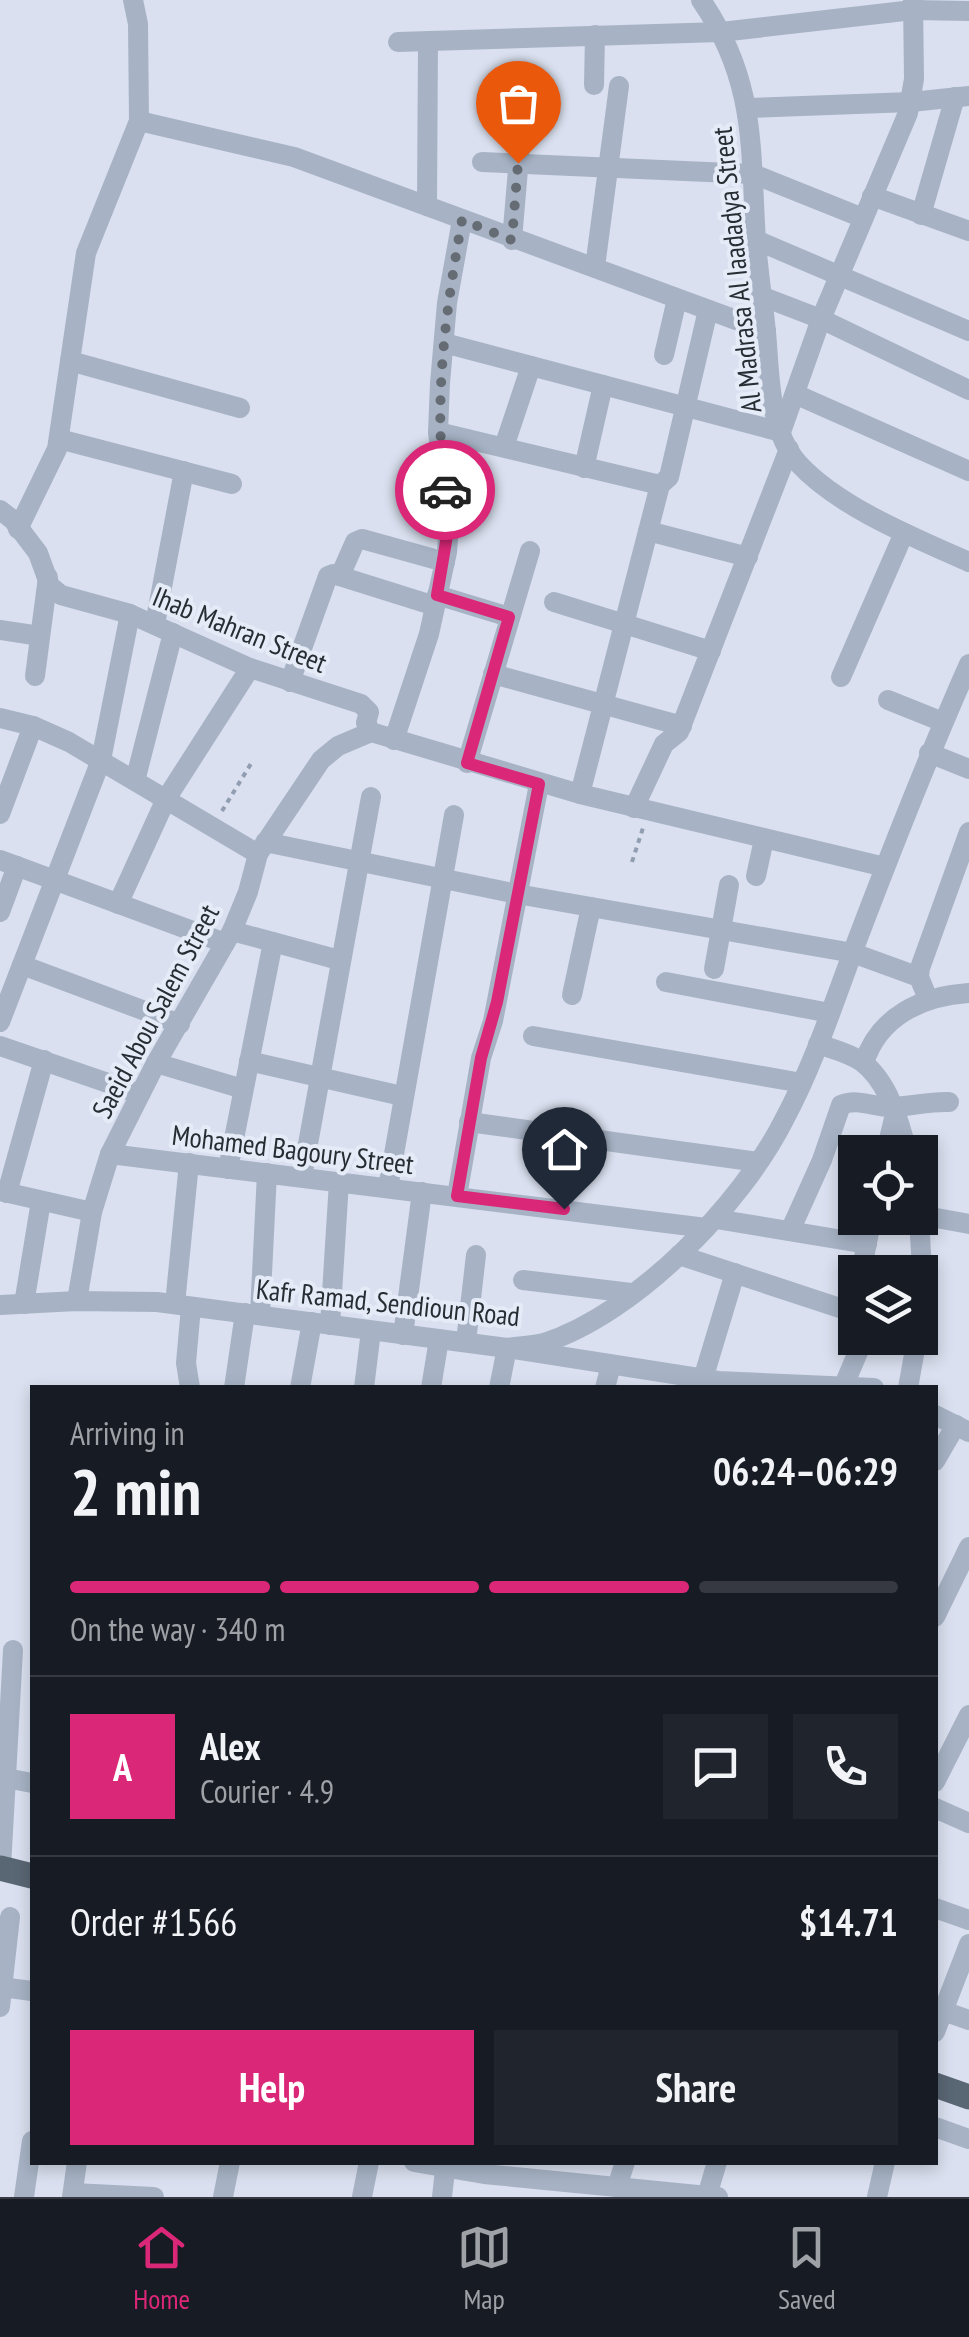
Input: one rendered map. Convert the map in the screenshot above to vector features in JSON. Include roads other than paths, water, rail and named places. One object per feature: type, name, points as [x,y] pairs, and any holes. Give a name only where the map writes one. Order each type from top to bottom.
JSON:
[{"type":"main road","points":[[0,1868],[30,1876]]},
{"type":"main road","points":[[938,2086],[969,2097]]},
{"type":"street","points":[[18,528],[43,483],[59,439],[86,253],[139,121],[138,24],[132,0]]},
{"type":"street","name":"Al Madrasa Al Iaadadya Street","points":[[701,0],[721,32],[748,108],[769,380],[785,441]]},
{"type":"street","points":[[641,810],[664,744],[675,738],[682,726],[748,557],[785,441],[794,394],[910,102],[914,79],[913,5]]},
{"type":"street","points":[[398,42],[721,32],[913,5],[969,10]]},
{"type":"street","points":[[594,84],[595,35]]},
{"type":"street","points":[[427,206],[428,41]]},
{"type":"street","points":[[595,268],[619,86]]},
{"type":"street","points":[[748,108],[910,102],[962,96],[920,215]]},
{"type":"street","points":[[512,240],[524,99]]},
{"type":"street","points":[[139,121],[294,157],[766,332]]},
{"type":"street","points":[[482,162],[753,174],[863,218]]},
{"type":"street","points":[[872,196],[969,230]]},
{"type":"street","points":[[394,740],[436,601],[449,524],[438,432],[444,343],[462,220]]},
{"type":"street","points":[[756,240],[969,331]]},
{"type":"street","points":[[760,296],[821,319],[969,390]]},
{"type":"street","points":[[664,354],[677,299]]},
{"type":"street","points":[[580,794],[660,485],[669,476],[708,310]]},
{"type":"street","points":[[444,343],[685,407],[785,441],[816,480],[904,533],[969,562]]},
{"type":"street","points":[[70,361],[240,408]]},
{"type":"street","points":[[504,448],[530,366]]},
{"type":"street","points":[[584,468],[603,385]]},
{"type":"street","points":[[794,394],[969,470]]},
{"type":"street","points":[[438,432],[660,485]]},
{"type":"street","points":[[59,439],[232,484]]},
{"type":"street","points":[[136,781],[164,628],[184,472]]},
{"type":"street","name":"Ihab Mahran Street","points":[[0,510],[38,553],[50,586],[61,594],[130,614],[250,668],[361,704],[369,712],[366,723],[371,732]]},
{"type":"street","points":[[648,531],[748,557]]},
{"type":"street","points":[[841,677],[904,533]]},
{"type":"street","points":[[290,682],[323,583],[337,575],[355,542],[362,539],[444,562]]},
{"type":"street","points":[[467,763],[530,550]]},
{"type":"street","points":[[337,575],[509,617]]},
{"type":"street","points":[[35,676],[48,577]]},
{"type":"street","points":[[554,602],[711,651]]},
{"type":"street","points":[[0,1022],[101,760],[130,614]]},
{"type":"street","points":[[0,630],[40,636]]},
{"type":"street","name":"Kafr Ramad, Sendioun Road","points":[[0,1305],[77,1301],[183,1305],[507,1348],[540,1344],[566,1334],[631,1293],[679,1255],[711,1223],[783,1123],[818,1044],[929,753],[969,664]]},
{"type":"street","points":[[118,904],[166,800],[250,668]]},
{"type":"street","points":[[493,674],[682,726]]},
{"type":"street","points":[[888,700],[944,722]]},
{"type":"street","points":[[0,718],[33,726],[101,760],[212,828],[261,848],[359,862],[852,954],[919,977]]},
{"type":"street","points":[[0,814],[33,726]]},
{"type":"street","points":[[371,732],[539,784],[886,867]]},
{"type":"street","name":"Saeid Abou Salem Street","points":[[77,1301],[92,1212],[110,1154],[156,1063],[229,937],[261,848],[321,760],[338,746],[371,732]]},
{"type":"street","points":[[929,753],[969,769]]},
{"type":"street","points":[[457,1196],[481,1058],[497,1002],[539,784]]},
{"type":"street","points":[[302,1176],[371,797]]},
{"type":"street","points":[[388,1188],[454,815]]},
{"type":"street","points":[[928,999],[919,977],[969,832]]},
{"type":"street","points":[[756,876],[764,839]]},
{"type":"street","points":[[0,912],[8,863],[118,904],[229,937],[273,942],[339,960]]},
{"type":"street","points":[[714,969],[729,886]]},
{"type":"street","points":[[572,995],[591,907]]},
{"type":"street","points":[[228,1168],[273,942]]},
{"type":"street","points":[[22,965],[180,1024]]},
{"type":"street","points":[[666,982],[830,1012]]},
{"type":"street","points":[[864,1063],[870,1045],[895,1017],[928,999],[969,993]]},
{"type":"street","points":[[533,1036],[802,1083]]},
{"type":"street","points":[[818,1044],[864,1063],[894,1110],[902,1135]]},
{"type":"street","points":[[0,1046],[140,1094]]},
{"type":"street","points":[[44,1060],[4,1192],[92,1212]]},
{"type":"street","points":[[249,1061],[402,1096]]},
{"type":"street","points":[[156,1063],[244,1089]]},
{"type":"street","points":[[790,1231],[822,1160],[841,1105],[850,1102],[894,1110],[920,1102],[949,1102]]},
{"type":"street","points":[[889,1135],[894,1110]]},
{"type":"street","points":[[469,1122],[758,1162]]},
{"type":"street","name":"Mohamed Bagoury Street","points":[[110,1154],[790,1231],[867,1244]]},
{"type":"street","points":[[189,1163],[183,1305],[190,1385]]},
{"type":"street","points":[[235,1385],[253,1314],[267,1173]]},
{"type":"street","points":[[301,1385],[321,1323],[339,1182]]},
{"type":"street","points":[[404,1335],[422,1192]]},
{"type":"street","points":[[24,1304],[41,1201]]},
{"type":"street","points":[[938,1219],[969,1224]]},
{"type":"street","points":[[864,1255],[869,1235]]},
{"type":"street","points":[[466,1342],[476,1255]]},
{"type":"street","points":[[679,1255],[838,1303]]},
{"type":"street","points":[[712,1382],[734,1273]]},
{"type":"street","points":[[523,1280],[631,1293]]},
{"type":"street","points":[[364,1385],[372,1331]]},
{"type":"street","points":[[431,1385],[439,1339]]},
{"type":"street","points":[[500,1385],[507,1348],[611,1366],[656,1380],[794,1385]]},
{"type":"street","points":[[844,1384],[857,1355]]},
{"type":"street","points":[[909,1385],[914,1355]]},
{"type":"street","points":[[607,1385],[611,1366]]},
{"type":"street","points":[[832,1385],[852,1385]]},
{"type":"street","points":[[938,1416],[962,1428],[938,1457]]},
{"type":"street","points":[[938,1611],[969,1548]]},
{"type":"street","points":[[0,1868],[6,1778],[22,1679],[15,1650]]},
{"type":"street","points":[[938,1778],[961,1749],[969,1716]]},
{"type":"street","points":[[6,1778],[30,1783]]},
{"type":"street","points":[[938,1809],[969,1823]]},
{"type":"street","points":[[938,1909],[969,1920]]},
{"type":"street","points":[[30,1922],[5,1916],[1,1994],[30,1991]]},
{"type":"street","points":[[969,1944],[939,2009],[969,2020]]},
{"type":"street","points":[[938,2128],[969,2139]]},
{"type":"street","points":[[24,2197],[30,2155]]},
{"type":"street","points":[[77,2165],[73,2195],[154,2197]]},
{"type":"street","points":[[223,2197],[229,2165]]},
{"type":"street","points":[[362,2197],[368,2165]]},
{"type":"street","points":[[613,2190],[625,2165]]},
{"type":"street","points":[[707,2196],[716,2165]]},
{"type":"street","points":[[884,2195],[885,2165]]},
{"type":"street","points":[[442,2197],[445,2166],[528,2170],[613,2190],[718,2197]]}]
